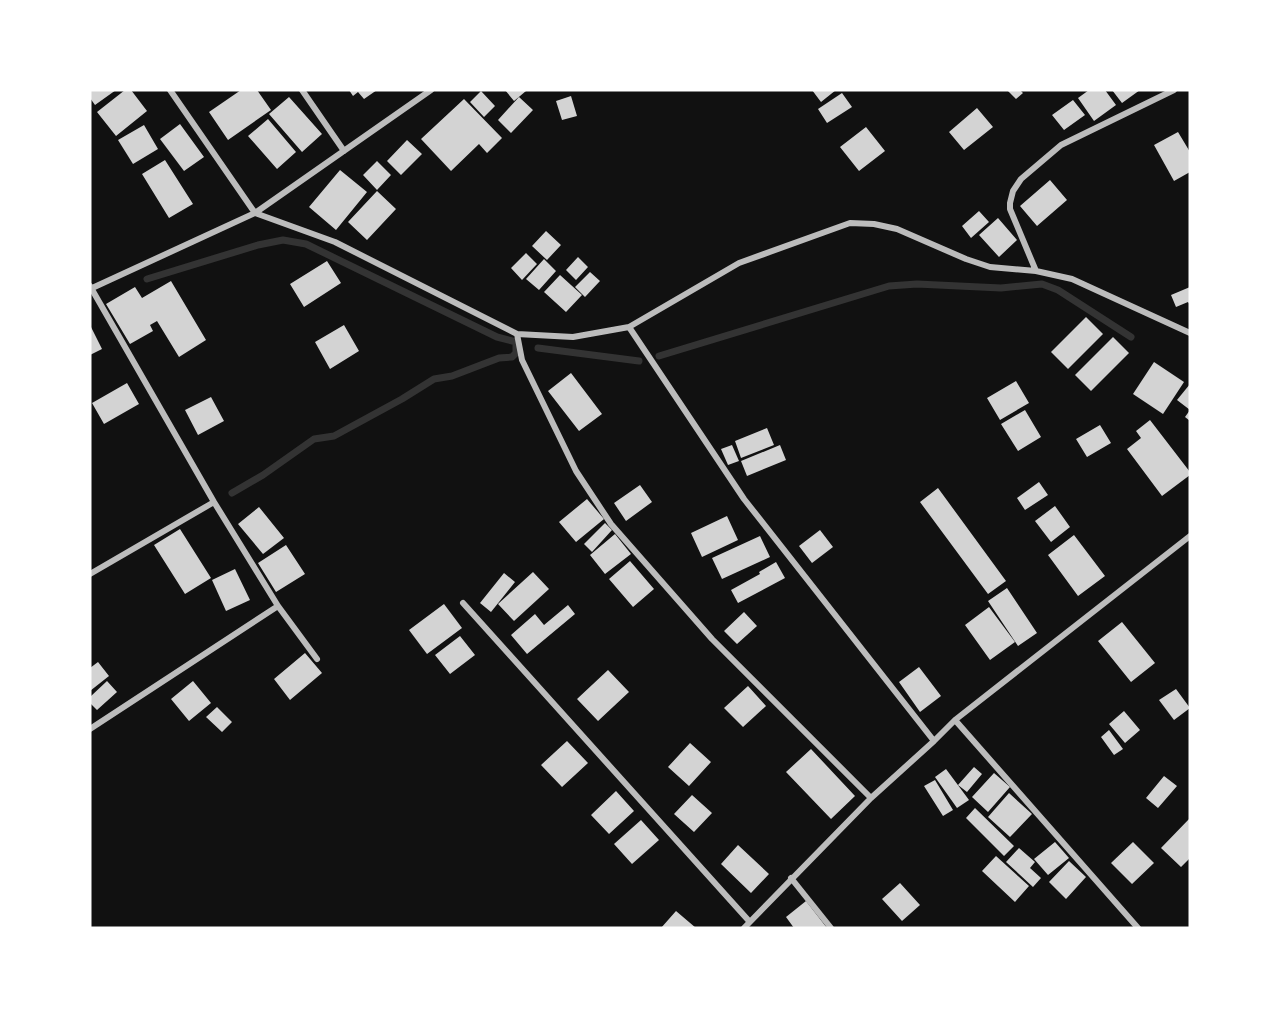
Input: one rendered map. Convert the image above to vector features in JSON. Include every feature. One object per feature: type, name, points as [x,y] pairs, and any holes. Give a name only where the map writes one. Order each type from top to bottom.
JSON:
[{"type":"street","points":[[170,90],[255,213],[335,242],[517,334],[573,337],[628,327],[739,263],[850,223],[874,224],[897,229],[990,267],[1036,271],[1072,279],[1190,333]]},
{"type":"street","points":[[302,90],[344,151]]},
{"type":"street","points":[[317,659],[278,606],[214,502],[91,288],[255,213],[431,90]]},
{"type":"street","points":[[1036,271],[1010,209],[1013,191],[1022,179],[1061,145],[1174,90]]},
{"type":"street","points":[[628,327],[744,499],[934,741]]},
{"type":"street","points":[[517,334],[522,360],[561,441],[576,471],[611,524],[712,639],[871,798]]},
{"type":"street","points":[[90,574],[214,502]]},
{"type":"street","points":[[744,928],[871,798],[954,720],[1190,536]]},
{"type":"street","points":[[463,603],[749,921]]},
{"type":"street","points":[[91,726],[278,606]]},
{"type":"street","points":[[954,720],[1138,928]]},
{"type":"street","points":[[791,878],[831,928]]},
{"type":"building","points":[[90,90],[116,90],[95,105],[90,98]]},
{"type":"building","points":[[125,90],[131,90],[147,111],[116,136],[97,112]]},
{"type":"building","points":[[241,90],[257,90],[271,110],[228,140],[209,112]]},
{"type":"building","points":[[349,90],[377,90],[364,99],[358,92],[353,96]]},
{"type":"building","points":[[505,90],[525,90],[526,91],[514,101]]},
{"type":"building","points":[[812,90],[836,90],[821,102]]},
{"type":"building","points":[[1007,90],[1020,90],[1023,93],[1016,99]]},
{"type":"building","points":[[1089,90],[1105,90],[1116,105],[1094,121],[1078,98]]},
{"type":"building","points":[[1112,90],[1140,90],[1122,103]]},
{"type":"building","points":[[481,91],[495,106],[484,117],[470,102]]},
{"type":"building","points":[[842,93],[852,107],[827,123],[818,109]]},
{"type":"building","points":[[571,96],[577,116],[562,120],[556,101]]},
{"type":"building","points":[[289,97],[322,134],[302,152],[269,114]]},
{"type":"building","points":[[519,97],[533,110],[511,133],[498,120]]},
{"type":"building","points":[[464,99],[502,138],[487,153],[479,144],[451,171],[421,139]]},
{"type":"building","points":[[1073,100],[1085,115],[1064,130],[1052,115]]},
{"type":"building","points":[[977,108],[993,127],[964,150],[949,132]]},
{"type":"building","points":[[268,119],[296,152],[277,169],[248,136]]},
{"type":"building","points":[[180,124],[204,157],[184,171],[160,139]]},
{"type":"building","points":[[144,125],[158,149],[133,164],[118,140]]},
{"type":"building","points":[[866,127],[885,151],[859,171],[840,147]]},
{"type":"building","points":[[1178,132],[1190,152],[1190,172],[1174,181],[1154,145]]},
{"type":"building","points":[[407,140],[422,154],[401,175],[387,161]]},
{"type":"building","points":[[165,160],[193,204],[169,218],[142,174]]},
{"type":"building","points":[[377,161],[391,175],[377,190],[363,175]]},
{"type":"building","points":[[340,170],[367,192],[336,230],[309,207]]},
{"type":"building","points":[[1050,180],[1067,200],[1037,226],[1020,206]]},
{"type":"building","points":[[377,191],[396,209],[367,240],[348,222]]},
{"type":"building","points":[[979,211],[989,222],[971,238],[962,226]]},
{"type":"building","points":[[998,218],[1017,240],[999,257],[979,235]]},
{"type":"building","points":[[546,231],[561,245],[547,260],[532,246]]},
{"type":"building","points":[[526,253],[537,264],[522,280],[511,268]]},
{"type":"building","points":[[578,257],[588,267],[576,280],[566,270]]},
{"type":"building","points":[[544,259],[556,271],[539,290],[526,279]]},
{"type":"building","points":[[327,261],[341,283],[304,307],[290,284]]},
{"type":"building","points":[[590,272],[600,281],[585,297],[575,287]]},
{"type":"building","points":[[560,275],[582,295],[566,312],[544,292]]},
{"type":"building","points":[[171,281],[206,340],[179,357],[157,321],[150,325],[153,331],[130,344],[106,304],[135,287],[142,298]]},
{"type":"building","points":[[1190,287],[1190,305],[1188,302],[1176,307],[1171,295]]},
{"type":"building","points":[[1086,317],[1103,334],[1068,369],[1051,352]]},
{"type":"building","points":[[90,325],[102,349],[90,355]]},
{"type":"building","points":[[344,325],[359,351],[330,369],[315,342]]},
{"type":"building","points":[[1113,337],[1129,353],[1091,391],[1075,375]]},
{"type":"building","points":[[1154,362],[1184,382],[1163,414],[1133,394]]},
{"type":"building","points":[[571,373],[602,414],[579,431],[548,391]]},
{"type":"building","points":[[1016,381],[1029,403],[1000,420],[987,398]]},
{"type":"building","points":[[127,383],[139,404],[104,424],[92,403]]},
{"type":"building","points":[[1190,384],[1190,410],[1177,400]]},
{"type":"building","points":[[211,397],[224,421],[198,435],[185,410]]},
{"type":"building","points":[[1025,410],[1041,437],[1018,451],[1001,424]]},
{"type":"building","points":[[1190,410],[1190,421],[1185,417]]},
{"type":"building","points":[[1150,420],[1190,472],[1190,475],[1162,496],[1127,449],[1141,438],[1136,431]]},
{"type":"building","points":[[1100,425],[1111,443],[1087,457],[1076,439]]},
{"type":"building","points":[[767,428],[774,445],[741,458],[735,441]]},
{"type":"building","points":[[732,445],[739,461],[728,465],[721,449]]},
{"type":"building","points":[[780,445],[786,460],[747,476],[741,461]]},
{"type":"building","points":[[1039,482],[1048,495],[1025,510],[1017,498]]},
{"type":"building","points":[[640,485],[652,502],[626,521],[614,503]]},
{"type":"building","points":[[938,488],[1006,581],[988,594],[920,502]]},
{"type":"building","points":[[587,499],[604,519],[576,542],[559,522]]},
{"type":"building","points":[[1055,506],[1070,527],[1051,542],[1035,521]]},
{"type":"building","points":[[259,507],[284,538],[263,554],[238,524]]},
{"type":"building","points":[[727,516],[738,540],[702,557],[691,533]]},
{"type":"building","points":[[605,523],[612,530],[592,552],[584,544]]},
{"type":"building","points":[[180,529],[211,578],[185,594],[154,545]]},
{"type":"building","points":[[820,530],[833,547],[812,563],[799,546]]},
{"type":"building","points":[[615,534],[631,554],[605,574],[590,555]]},
{"type":"building","points":[[1074,535],[1105,576],[1078,596],[1048,555]]},
{"type":"building","points":[[760,536],[770,557],[722,579],[712,558]]},
{"type":"building","points":[[286,545],[305,574],[276,592],[258,563]]},
{"type":"building","points":[[630,561],[654,589],[633,607],[609,579]]},
{"type":"building","points":[[776,562],[785,578],[738,603],[731,590]]},
{"type":"building","points":[[235,569],[250,600],[226,611],[212,580]]},
{"type":"building","points":[[533,572],[549,589],[514,621],[498,604]]},
{"type":"building","points":[[504,573],[515,582],[491,612],[480,603]]},
{"type":"building","points":[[1007,588],[1037,633],[1018,646],[988,601]]},
{"type":"building","points":[[444,604],[462,628],[427,654],[409,630]]},
{"type":"building","points":[[568,605],[575,614],[527,654],[511,635],[535,614],[544,625]]},
{"type":"building","points":[[989,607],[1015,642],[990,660],[965,625]]},
{"type":"building","points":[[744,612],[757,626],[737,644],[724,631]]},
{"type":"building","points":[[1122,622],[1155,663],[1131,682],[1098,641]]},
{"type":"building","points":[[460,636],[475,655],[450,674],[435,655]]},
{"type":"building","points":[[305,653],[322,673],[290,700],[274,679]]},
{"type":"building","points":[[98,662],[109,676],[90,691],[90,668]]},
{"type":"building","points":[[919,667],[941,696],[920,712],[899,682]]},
{"type":"building","points":[[608,670],[629,692],[598,721],[577,699]]},
{"type":"building","points":[[107,681],[117,692],[97,710],[90,703],[90,697]]},
{"type":"building","points":[[193,681],[211,703],[189,721],[171,699]]},
{"type":"building","points":[[748,686],[766,706],[743,727],[724,708]]},
{"type":"building","points":[[1176,689],[1190,708],[1174,720],[1159,700]]},
{"type":"building","points":[[217,707],[232,722],[222,732],[206,717]]},
{"type":"building","points":[[1124,711],[1140,730],[1125,743],[1109,724]]},
{"type":"building","points":[[1109,730],[1123,749],[1114,755],[1101,737]]},
{"type":"building","points":[[567,741],[588,763],[562,787],[541,765]]},
{"type":"building","points":[[690,743],[711,762],[689,786],[668,767]]},
{"type":"building","points":[[811,749],[855,796],[831,819],[786,772]]},
{"type":"building","points":[[974,767],[982,774],[967,792],[958,785]]},
{"type":"building","points":[[946,769],[969,800],[957,808],[935,777]]},
{"type":"building","points":[[994,773],[1010,787],[988,812],[972,797]]},
{"type":"building","points":[[1164,776],[1177,786],[1158,808],[1146,798]]},
{"type":"building","points":[[935,780],[953,810],[943,816],[924,786]]},
{"type":"building","points":[[616,791],[634,811],[609,834],[591,815]]},
{"type":"building","points":[[1009,793],[1032,814],[1010,837],[988,817]]},
{"type":"building","points":[[692,795],[712,813],[694,832],[674,814]]},
{"type":"building","points":[[975,808],[1014,846],[1004,856],[966,818]]},
{"type":"building","points":[[1190,818],[1190,858],[1181,867],[1161,848]]},
{"type":"building","points":[[641,820],[659,840],[632,864],[614,844]]},
{"type":"building","points":[[1055,842],[1069,858],[1048,875],[1034,859]]},
{"type":"building","points":[[1133,842],[1154,863],[1132,884],[1111,863]]},
{"type":"building","points":[[738,845],[769,874],[751,893],[721,864]]},
{"type":"building","points":[[1019,848],[1035,862],[1030,868],[1041,878],[1033,887],[1006,862]]},
{"type":"building","points":[[996,856],[1029,886],[1015,902],[982,871]]},
{"type":"building","points":[[1069,861],[1086,877],[1066,899],[1049,882]]},
{"type":"building","points":[[900,883],[920,905],[902,921],[882,899]]},
{"type":"building","points":[[806,901],[827,928],[794,928],[786,917]]},
{"type":"building","points":[[676,911],[696,928],[661,928]]},
{"type":"waterway","points":[[147,279],[258,245],[283,240],[306,244],[497,337],[516,342],[516,353],[512,357],[499,358],[452,376],[434,379],[334,436],[314,439],[263,475],[232,493]]},
{"type":"waterway","points":[[659,356],[889,286],[917,284],[1001,288],[1042,284],[1058,290],[1131,337]]},
{"type":"waterway","points":[[538,348],[639,361]]}]
